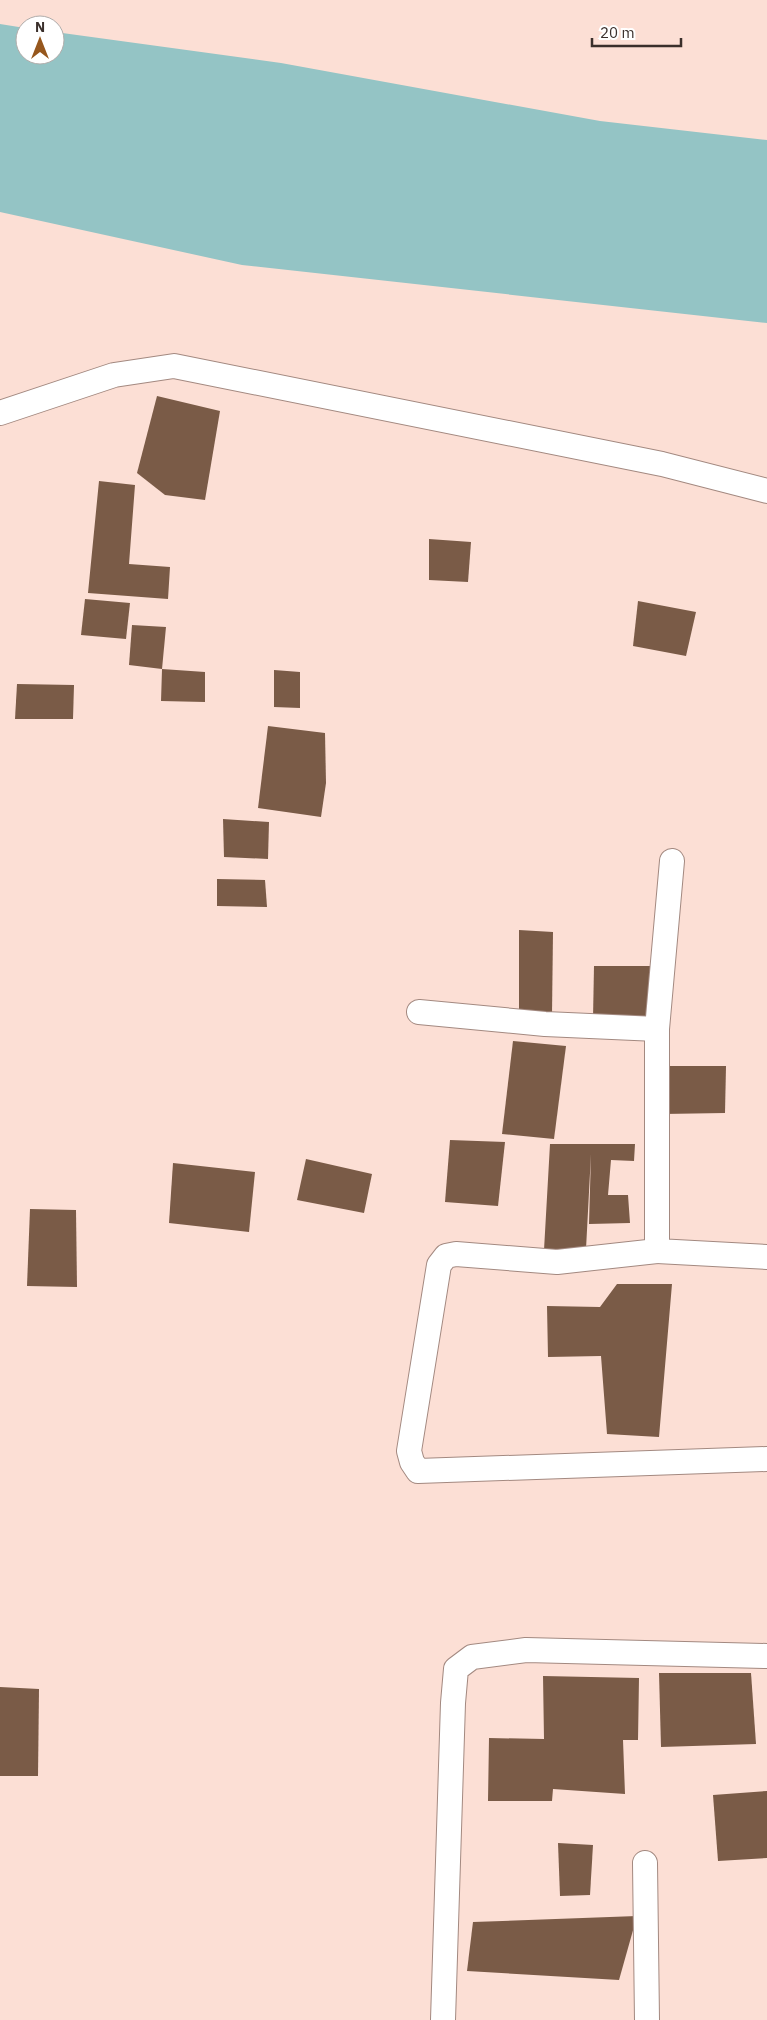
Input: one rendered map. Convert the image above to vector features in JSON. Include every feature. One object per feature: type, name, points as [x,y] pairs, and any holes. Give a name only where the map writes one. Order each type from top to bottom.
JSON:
[{"type":"street","points":[[0,413],[114,375],[174,366],[662,464],[767,491]]},
{"type":"street","points":[[657,1251],[657,1029],[672,861]]},
{"type":"street","points":[[419,1012],[545,1024],[657,1029]]},
{"type":"street","points":[[767,1257],[657,1251],[557,1262],[456,1254],[446,1256],[439,1265],[409,1451],[412,1462],[418,1471],[767,1459]]},
{"type":"street","points":[[443,2020],[453,1703],[456,1668],[472,1657],[526,1650],[767,1656]]},
{"type":"street","points":[[645,1863],[647,2020]]},
{"type":"water","points":[[0,24],[15,26],[15,65],[65,65],[65,33],[281,63],[600,121],[767,140],[767,323],[242,265],[0,212]]},
{"type":"building","points":[[157,396],[220,411],[205,500],[165,495],[137,473]]},
{"type":"building","points":[[99,481],[135,485],[129,564],[170,567],[168,599],[88,593]]},
{"type":"building","points":[[429,539],[471,542],[468,582],[429,580]]},
{"type":"building","points":[[85,599],[130,603],[126,639],[81,635]]},
{"type":"building","points":[[638,601],[696,612],[686,656],[633,646]]},
{"type":"building","points":[[132,625],[166,627],[162,669],[129,665]]},
{"type":"building","points":[[162,669],[205,672],[205,702],[161,701]]},
{"type":"building","points":[[274,670],[300,672],[300,708],[274,707]]},
{"type":"building","points":[[17,684],[74,685],[73,719],[15,719]]},
{"type":"building","points":[[268,726],[325,733],[326,783],[321,817],[258,808]]},
{"type":"building","points":[[223,819],[269,822],[268,859],[224,857]]},
{"type":"building","points":[[217,879],[265,880],[267,907],[217,906]]},
{"type":"building","points":[[519,930],[553,932],[552,1014],[519,1015]]},
{"type":"building","points":[[594,966],[654,966],[651,1022],[593,1019]]},
{"type":"building","points":[[513,1041],[566,1046],[554,1139],[502,1134]]},
{"type":"building","points":[[662,1066],[726,1066],[725,1113],[663,1114]]},
{"type":"building","points":[[450,1140],[505,1142],[498,1206],[445,1202]]},
{"type":"building","points":[[550,1144],[635,1144],[634,1161],[611,1160],[608,1195],[628,1195],[630,1223],[589,1224],[591,1154],[586,1249],[544,1250]]},
{"type":"building","points":[[306,1159],[372,1174],[364,1213],[297,1200]]},
{"type":"building","points":[[173,1163],[255,1172],[249,1232],[169,1223]]},
{"type":"building","points":[[30,1209],[76,1210],[77,1287],[27,1286]]},
{"type":"building","points":[[617,1284],[672,1284],[659,1437],[607,1434],[601,1356],[548,1357],[547,1306],[600,1307]]},
{"type":"building","points":[[659,1673],[751,1673],[756,1744],[661,1747]]},
{"type":"building","points":[[543,1676],[639,1678],[638,1740],[623,1740],[625,1794],[553,1789],[552,1801],[488,1801],[489,1738],[544,1739]]},
{"type":"building","points":[[0,1687],[39,1689],[38,1776],[0,1776]]},
{"type":"building","points":[[767,1791],[767,1858],[718,1861],[713,1795]]},
{"type":"building","points":[[558,1843],[593,1845],[590,1895],[560,1896]]},
{"type":"building","points":[[637,1916],[619,1980],[467,1971],[473,1922]]}]
